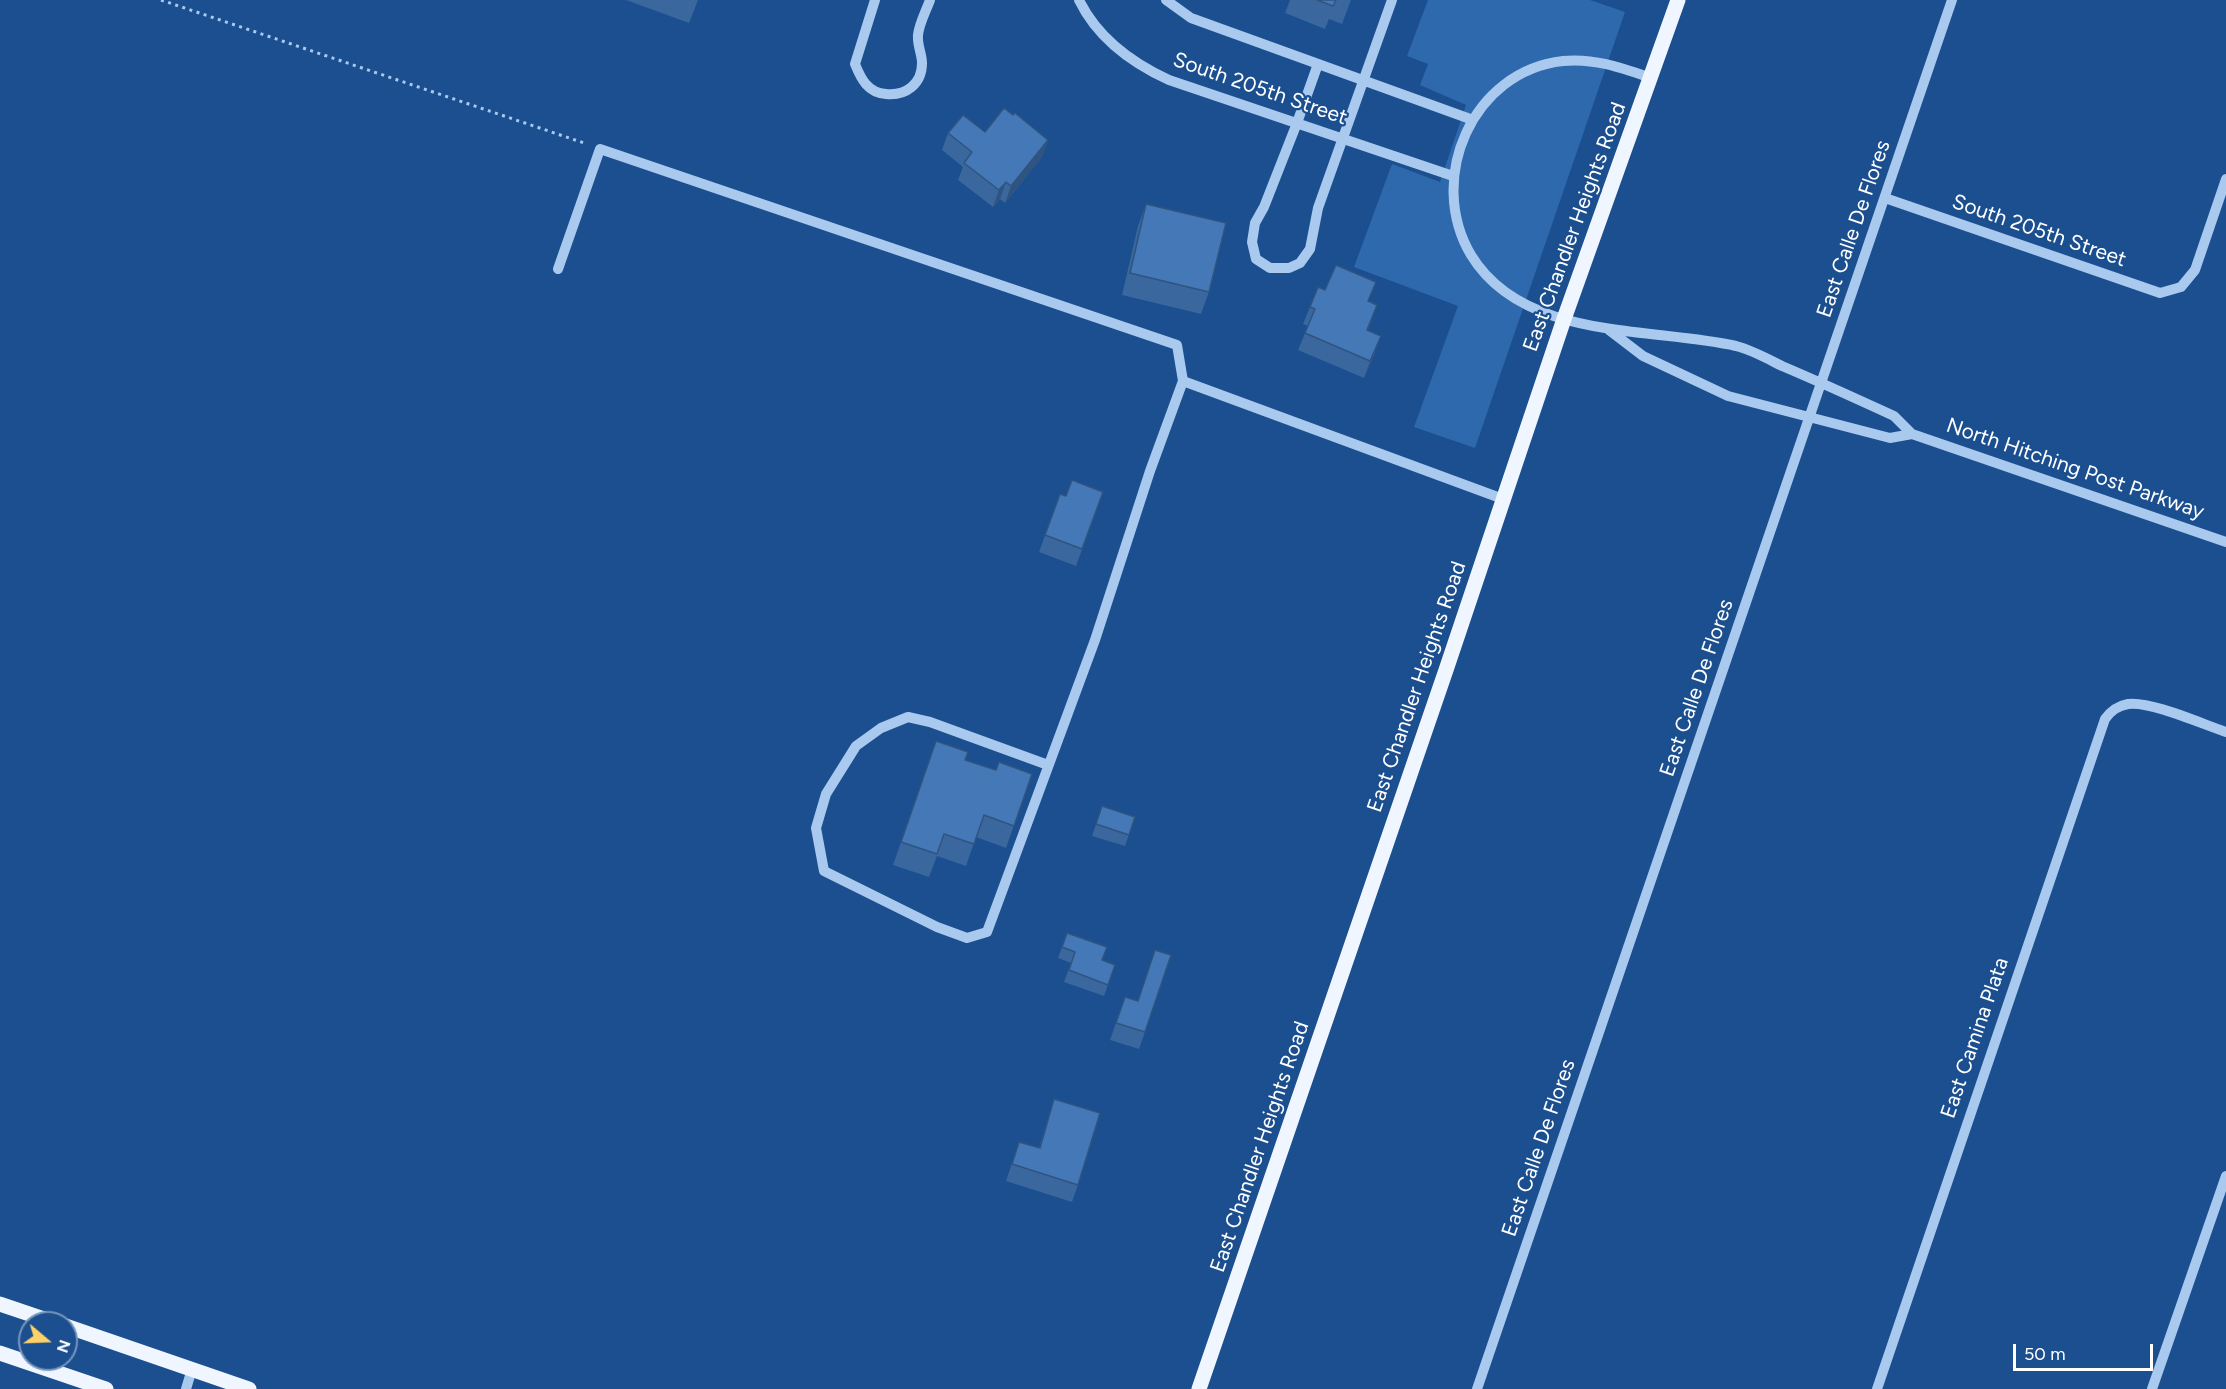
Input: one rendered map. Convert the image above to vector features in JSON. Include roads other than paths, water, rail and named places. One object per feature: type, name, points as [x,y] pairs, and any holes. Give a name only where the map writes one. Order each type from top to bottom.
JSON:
[{"type":"main road","name":"East Chandler Heights Road","points":[[1199,1389],[1564,319],[1678,0]]},
{"type":"main road","points":[[0,1304],[21,1311]]},
{"type":"main road","points":[[78,1330],[249,1389]]},
{"type":"main road","points":[[0,1353],[106,1389]]},
{"type":"street","points":[[875,0],[855,64],[863,82],[877,93],[898,95],[909,91],[920,76],[922,62],[918,35],[930,0]]},
{"type":"street","name":"South 205th Street","points":[[1079,0],[1095,25],[1112,43],[1148,70],[1169,80],[1453,176]]},
{"type":"street","name":"South 205th Street","points":[[1166,0],[1191,18],[1473,120]]},
{"type":"street","points":[[1318,64],[1298,123],[1264,207],[1255,223],[1252,242],[1256,259],[1270,268],[1289,268],[1300,263],[1310,249],[1318,208],[1392,0]]},
{"type":"street","name":"East Calle De Flores","points":[[1477,1389],[1952,0]]},
{"type":"street","points":[[1564,319],[1508,294],[1489,277],[1472,255],[1461,232],[1454,209],[1455,160],[1473,120],[1490,98],[1523,73],[1561,61],[1600,62],[1651,78]]},
{"type":"street","points":[[558,269],[600,149],[1177,345],[1183,381],[1150,471],[1095,640],[987,932],[967,938],[937,927],[824,871],[816,828],[826,794],[856,746],[881,728],[908,717],[930,722],[1048,765]]},
{"type":"street","name":"South 205th Street","points":[[1885,198],[2160,293],[2181,287],[2195,270],[2226,179]]},
{"type":"street","name":"North Hitching Post Parkway","points":[[1564,319],[1608,329],[1651,333],[1738,347],[1894,416],[1912,434],[2226,542]]},
{"type":"street","name":"North Hitching Post Parkway","points":[[1608,329],[1643,356],[1728,396],[1890,438],[1912,434]]},
{"type":"street","points":[[1183,381],[1503,499]]},
{"type":"street","name":"East Camina Plata","points":[[1876,1389],[2105,719],[2111,711],[2130,704],[2151,707],[2226,732]]},
{"type":"street","points":[[2152,1389],[2226,1176]]},
{"type":"street","points":[[186,1389],[192,1369]]}]
